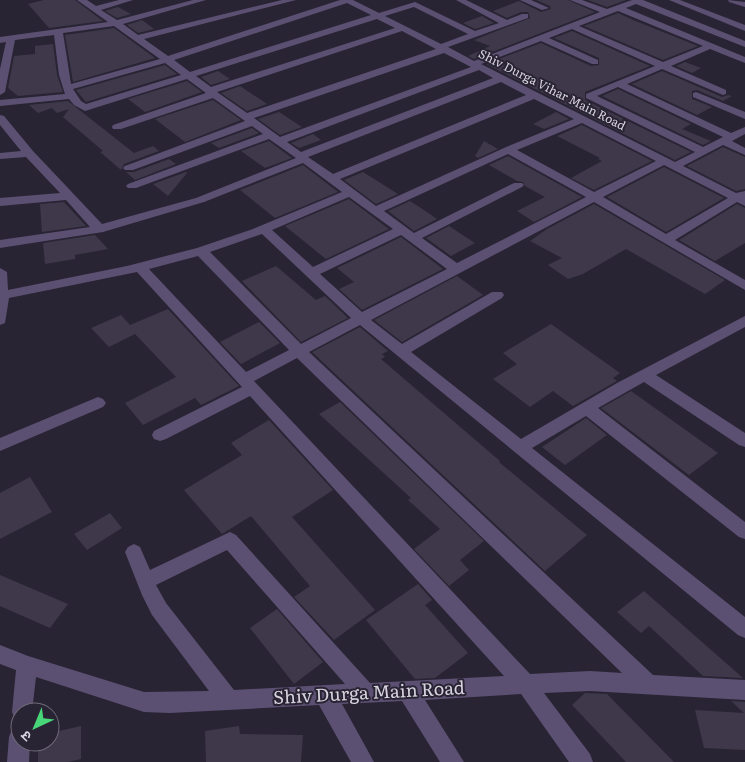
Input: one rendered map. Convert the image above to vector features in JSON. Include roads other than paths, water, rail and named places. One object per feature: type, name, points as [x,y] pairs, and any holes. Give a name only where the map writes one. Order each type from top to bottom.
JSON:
[{"type":"street","points":[[81,0],[137,38],[456,269]]},
{"type":"street","points":[[94,9],[129,0]]},
{"type":"street","points":[[0,40],[116,23],[202,0]]},
{"type":"street","points":[[137,38],[292,0]]},
{"type":"street","points":[[0,103],[70,92],[348,0]]},
{"type":"street","name":"Shiv Durga Vihar Main Road","points":[[348,0],[670,164],[742,197]]},
{"type":"street","points":[[58,32],[65,86],[81,107],[91,108],[188,75],[379,15],[411,2],[426,0]]},
{"type":"street","points":[[460,0],[507,23]]},
{"type":"street","points":[[524,0],[545,8]]},
{"type":"street","points":[[574,0],[608,12]]},
{"type":"street","points":[[673,0],[745,28]]},
{"type":"street","points":[[732,0],[745,5]]},
{"type":"street","points":[[132,186],[274,138],[328,124],[638,1],[745,44]]},
{"type":"street","points":[[411,2],[474,34]]},
{"type":"street","points":[[618,8],[745,60]]},
{"type":"street","points":[[128,168],[249,120],[525,16]]},
{"type":"street","points":[[572,26],[723,92]]},
{"type":"street","points":[[117,126],[403,28]]},
{"type":"street","points":[[0,92],[11,38]]},
{"type":"street","points":[[542,38],[596,62]]},
{"type":"street","points":[[704,152],[589,96],[710,46]]},
{"type":"street","points":[[735,56],[745,51]]},
{"type":"street","points":[[0,244],[99,229],[200,200],[502,78]]},
{"type":"street","points":[[618,84],[727,139],[745,152]]},
{"type":"street","points":[[331,179],[534,95]]},
{"type":"street","points":[[696,95],[745,116]]},
{"type":"street","points":[[0,118],[67,196],[99,229]]},
{"type":"street","points":[[375,211],[508,150],[583,119]]},
{"type":"street","points":[[160,434],[248,384],[299,351],[594,197],[670,164],[704,152],[745,130]]},
{"type":"street","points":[[508,150],[594,197],[745,286]]},
{"type":"street","points":[[0,156],[29,153]]},
{"type":"street","points":[[413,238],[518,186]]},
{"type":"street","points":[[3,295],[140,267],[201,251],[264,229],[350,192]]},
{"type":"street","points":[[0,202],[67,196]]},
{"type":"street","points":[[666,240],[742,197]]},
{"type":"street","points":[[264,229],[361,319],[745,629]]},
{"type":"street","points":[[311,273],[402,230]]},
{"type":"street","points":[[201,251],[299,351],[648,684]]},
{"type":"street","points":[[140,267],[526,685],[582,762]]},
{"type":"street","points":[[0,272],[3,295],[0,320]]},
{"type":"street","points":[[401,351],[497,295]]},
{"type":"street","points":[[521,448],[645,375],[745,321]]},
{"type":"street","points":[[645,375],[745,440]]},
{"type":"street","points":[[0,445],[98,403]]},
{"type":"street","points":[[587,408],[745,532]]},
{"type":"street","points":[[145,581],[230,540],[366,693]]},
{"type":"street","points":[[134,552],[145,581],[159,609],[229,700]]},
{"type":"street","name":"Shiv Durga Main Road","points":[[0,654],[27,666],[144,702],[170,703],[590,681],[745,690]]},
{"type":"street","points":[[23,702],[27,666]]},
{"type":"street","points":[[407,691],[453,762]]},
{"type":"street","points":[[325,695],[363,762]]}]
